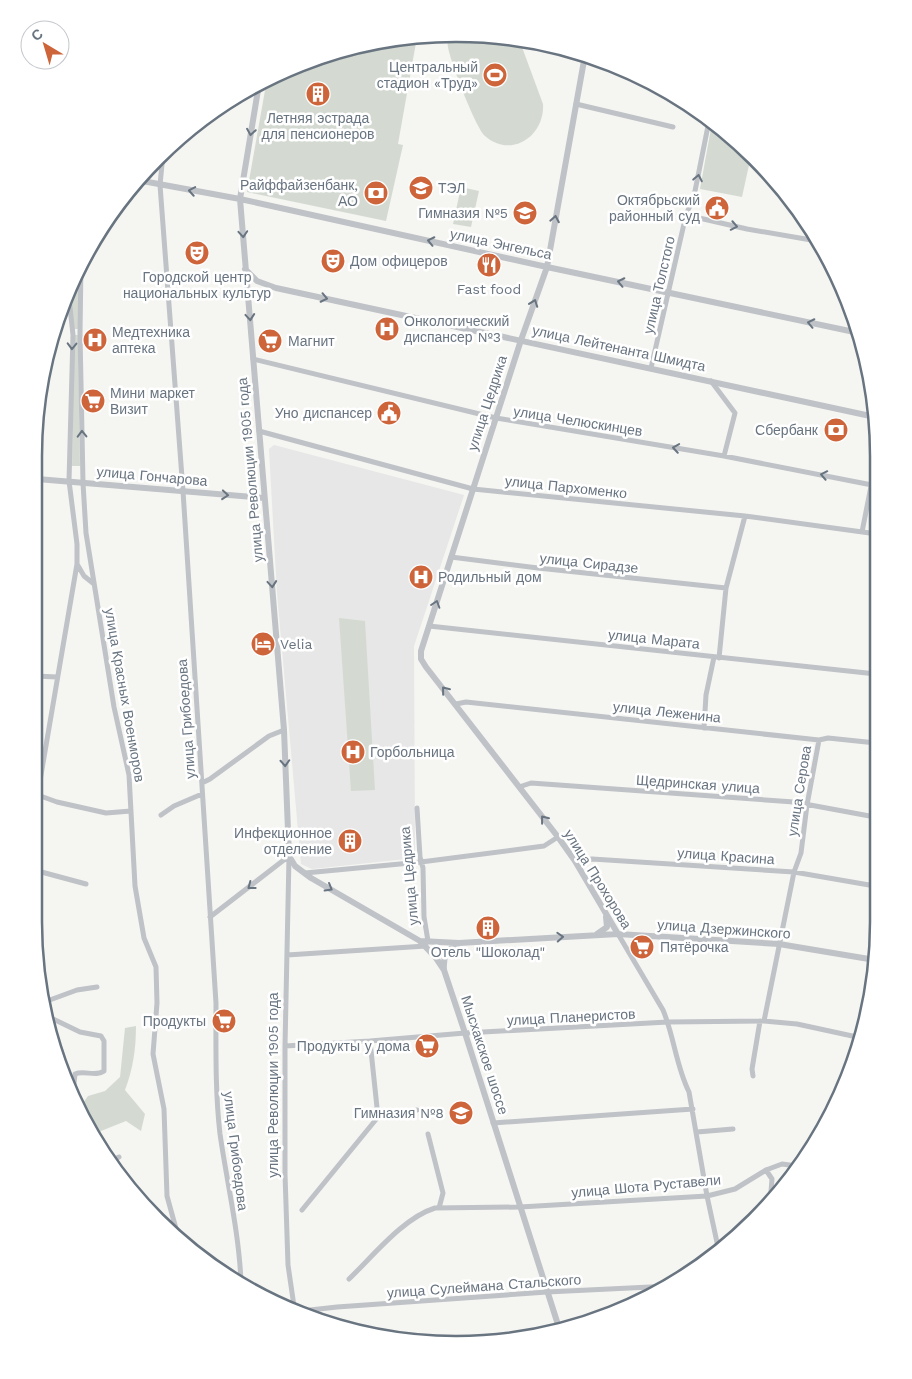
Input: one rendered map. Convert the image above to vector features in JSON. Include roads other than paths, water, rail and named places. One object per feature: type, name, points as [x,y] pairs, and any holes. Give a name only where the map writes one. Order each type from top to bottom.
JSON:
[{"type":"street","name":"улица Цедрика","points":[[426,667],[421,659],[421,651],[521,340],[547,267],[584,63]]},
{"type":"street","name":"улица Революции 1905 года","points":[[257,93],[240,200],[284,730],[290,858],[285,1046],[286,1223],[288,1265],[294,1303]]},
{"type":"street","points":[[576,104],[673,127]]},
{"type":"street","name":"улица Толстого","points":[[651,368],[686,215],[694,196],[708,128]]},
{"type":"street","name":"улица Грибоедова","points":[[162,166],[160,185],[216,1003],[216,1088],[219,1123],[237,1239],[240,1275]]},
{"type":"street","name":"улица Энгельса","points":[[146,182],[240,200],[850,331]]},
{"type":"street","points":[[686,215],[808,239]]},
{"type":"street","name":"улица Лейтенанта Шмидта","points":[[245,269],[257,281],[276,288],[867,415]]},
{"type":"street","name":"улица Красных Военморов","points":[[81,283],[83,483],[86,533],[114,707],[129,774],[135,886],[144,938],[156,967],[157,1003],[153,1054],[164,1109],[167,1196],[175,1226]]},
{"type":"street","points":[[42,761],[77,564],[77,544],[69,481],[73,335],[70,308]]},
{"type":"street","name":"улица Челюскинцев","points":[[253,359],[496,418],[724,456],[870,485]]},
{"type":"street","points":[[711,381],[735,414],[724,456]]},
{"type":"street","name":"улица Пархоменко","points":[[259,431],[473,488],[745,516],[870,533]]},
{"type":"street","name":"улица Гончарова","points":[[42,479],[264,498]]},
{"type":"street","points":[[862,532],[870,494]]},
{"type":"street","points":[[704,728],[706,695],[716,657],[726,588],[745,516]]},
{"type":"street","name":"улица Сирадзе","points":[[451,557],[726,588]]},
{"type":"street","points":[[77,564],[84,576],[94,585]]},
{"type":"street","name":"улица Марата","points":[[429,626],[870,673]]},
{"type":"street","name":"улица Прохорова","points":[[426,667],[558,837],[663,1010],[693,1109],[707,1196],[717,1244]]},
{"type":"street","points":[[42,676],[57,677]]},
{"type":"street","name":"улица Леженина","points":[[456,704],[466,702],[819,740],[828,738],[870,742]]},
{"type":"street","points":[[202,783],[270,736],[284,730]]},
{"type":"street","name":"улица Серова","points":[[753,1076],[752,1069],[762,1021],[794,872],[801,852],[807,805],[819,740]]},
{"type":"street","name":"Щедринская улица","points":[[519,787],[531,783],[794,802],[870,816]]},
{"type":"street","points":[[161,815],[174,806],[202,794]]},
{"type":"street","points":[[42,796],[88,810],[106,813],[130,811]]},
{"type":"street","name":"улица Цедрика","points":[[418,808],[427,944]]},
{"type":"street","points":[[210,917],[290,858],[295,866],[304,873],[421,862],[544,846],[558,837]]},
{"type":"street","name":"улица Красина","points":[[574,861],[592,859],[794,872],[870,885]]},
{"type":"street","points":[[278,866],[285,866],[290,874]]},
{"type":"street","points":[[42,872],[86,884]]},
{"type":"street","name":"улица Дзержинского","points":[[304,873],[427,944]]},
{"type":"street","points":[[594,935],[604,930],[607,926],[605,913]]},
{"type":"street","name":"улица Дзержинского","points":[[287,955],[427,944],[618,934],[779,944],[868,959]]},
{"type":"street","points":[[444,970],[443,961],[447,951],[459,943]]},
{"type":"street","name":"Мысхакское шоссе","points":[[427,944],[444,970],[557,1323]]},
{"type":"street","points":[[49,1000],[77,990],[97,987]]},
{"type":"street","points":[[54,1020],[80,1032],[98,1035],[104,1041],[104,1071],[100,1073],[80,1072],[75,1074],[74,1081]]},
{"type":"street","name":"улица Планеристов","points":[[285,1046],[465,1033],[668,1022],[762,1021],[797,1024],[854,1035]]},
{"type":"street","points":[[370,1041],[378,1117]]},
{"type":"street","points":[[493,1123],[693,1109]]},
{"type":"street","points":[[302,1210],[378,1117],[417,1110]]},
{"type":"street","points":[[697,1132],[733,1130]]},
{"type":"street","points":[[349,1279],[395,1234],[423,1212],[439,1208],[443,1193],[428,1134]]},
{"type":"street","name":"улица Шота Руставели","points":[[439,1208],[520,1207],[707,1196],[735,1189],[766,1170],[782,1164],[791,1165]]},
{"type":"street","points":[[766,1170],[772,1179],[771,1191]]},
{"type":"street","name":"улица Сулеймана Стальского","points":[[310,1310],[547,1292],[652,1287]]},
{"type":"place","name":"Центральный стадион «Труд»","points":[[495,75]]},
{"type":"place","name":"Летняя эстрада для пенсионеров","points":[[318,94]]},
{"type":"place","name":"ТЭЛ","points":[[421,188]]},
{"type":"place","name":"Райффайзенбанк, АО","points":[[376,193]]},
{"type":"place","name":"Октябрьский районный суд","points":[[717,208]]},
{"type":"place","name":"Гимназия №5","points":[[525,213]]},
{"type":"place","name":"Городской центр национальных культур","points":[[197,253]]},
{"type":"place","name":"Дом офицеров","points":[[333,261]]},
{"type":"place","name":"Fast food","points":[[489,265]]},
{"type":"place","name":"Онкологический диспансер №3","points":[[387,329]]},
{"type":"place","name":"Медтехника аптека","points":[[95,340]]},
{"type":"place","name":"Магнит","points":[[270,341]]},
{"type":"place","name":"Мини маркет Визит","points":[[93,401]]},
{"type":"place","name":"Уно диспансер","points":[[389,413]]},
{"type":"place","name":"Сбербанк","points":[[836,430]]},
{"type":"place","name":"Родильный дом","points":[[421,577]]},
{"type":"place","name":"Velia","points":[[263,644]]},
{"type":"place","name":"Горбольница","points":[[353,752]]},
{"type":"place","name":"Инфекционное отделение","points":[[350,841]]},
{"type":"place","name":"Отель \"Шоколад\"","points":[[488,928]]},
{"type":"place","name":"Пятёрочка","points":[[642,947]]},
{"type":"place","name":"Продукты","points":[[224,1021]]},
{"type":"place","name":"Продукты у дома","points":[[427,1046]]},
{"type":"place","name":"Гимназия №8","points":[[461,1113]]}]
